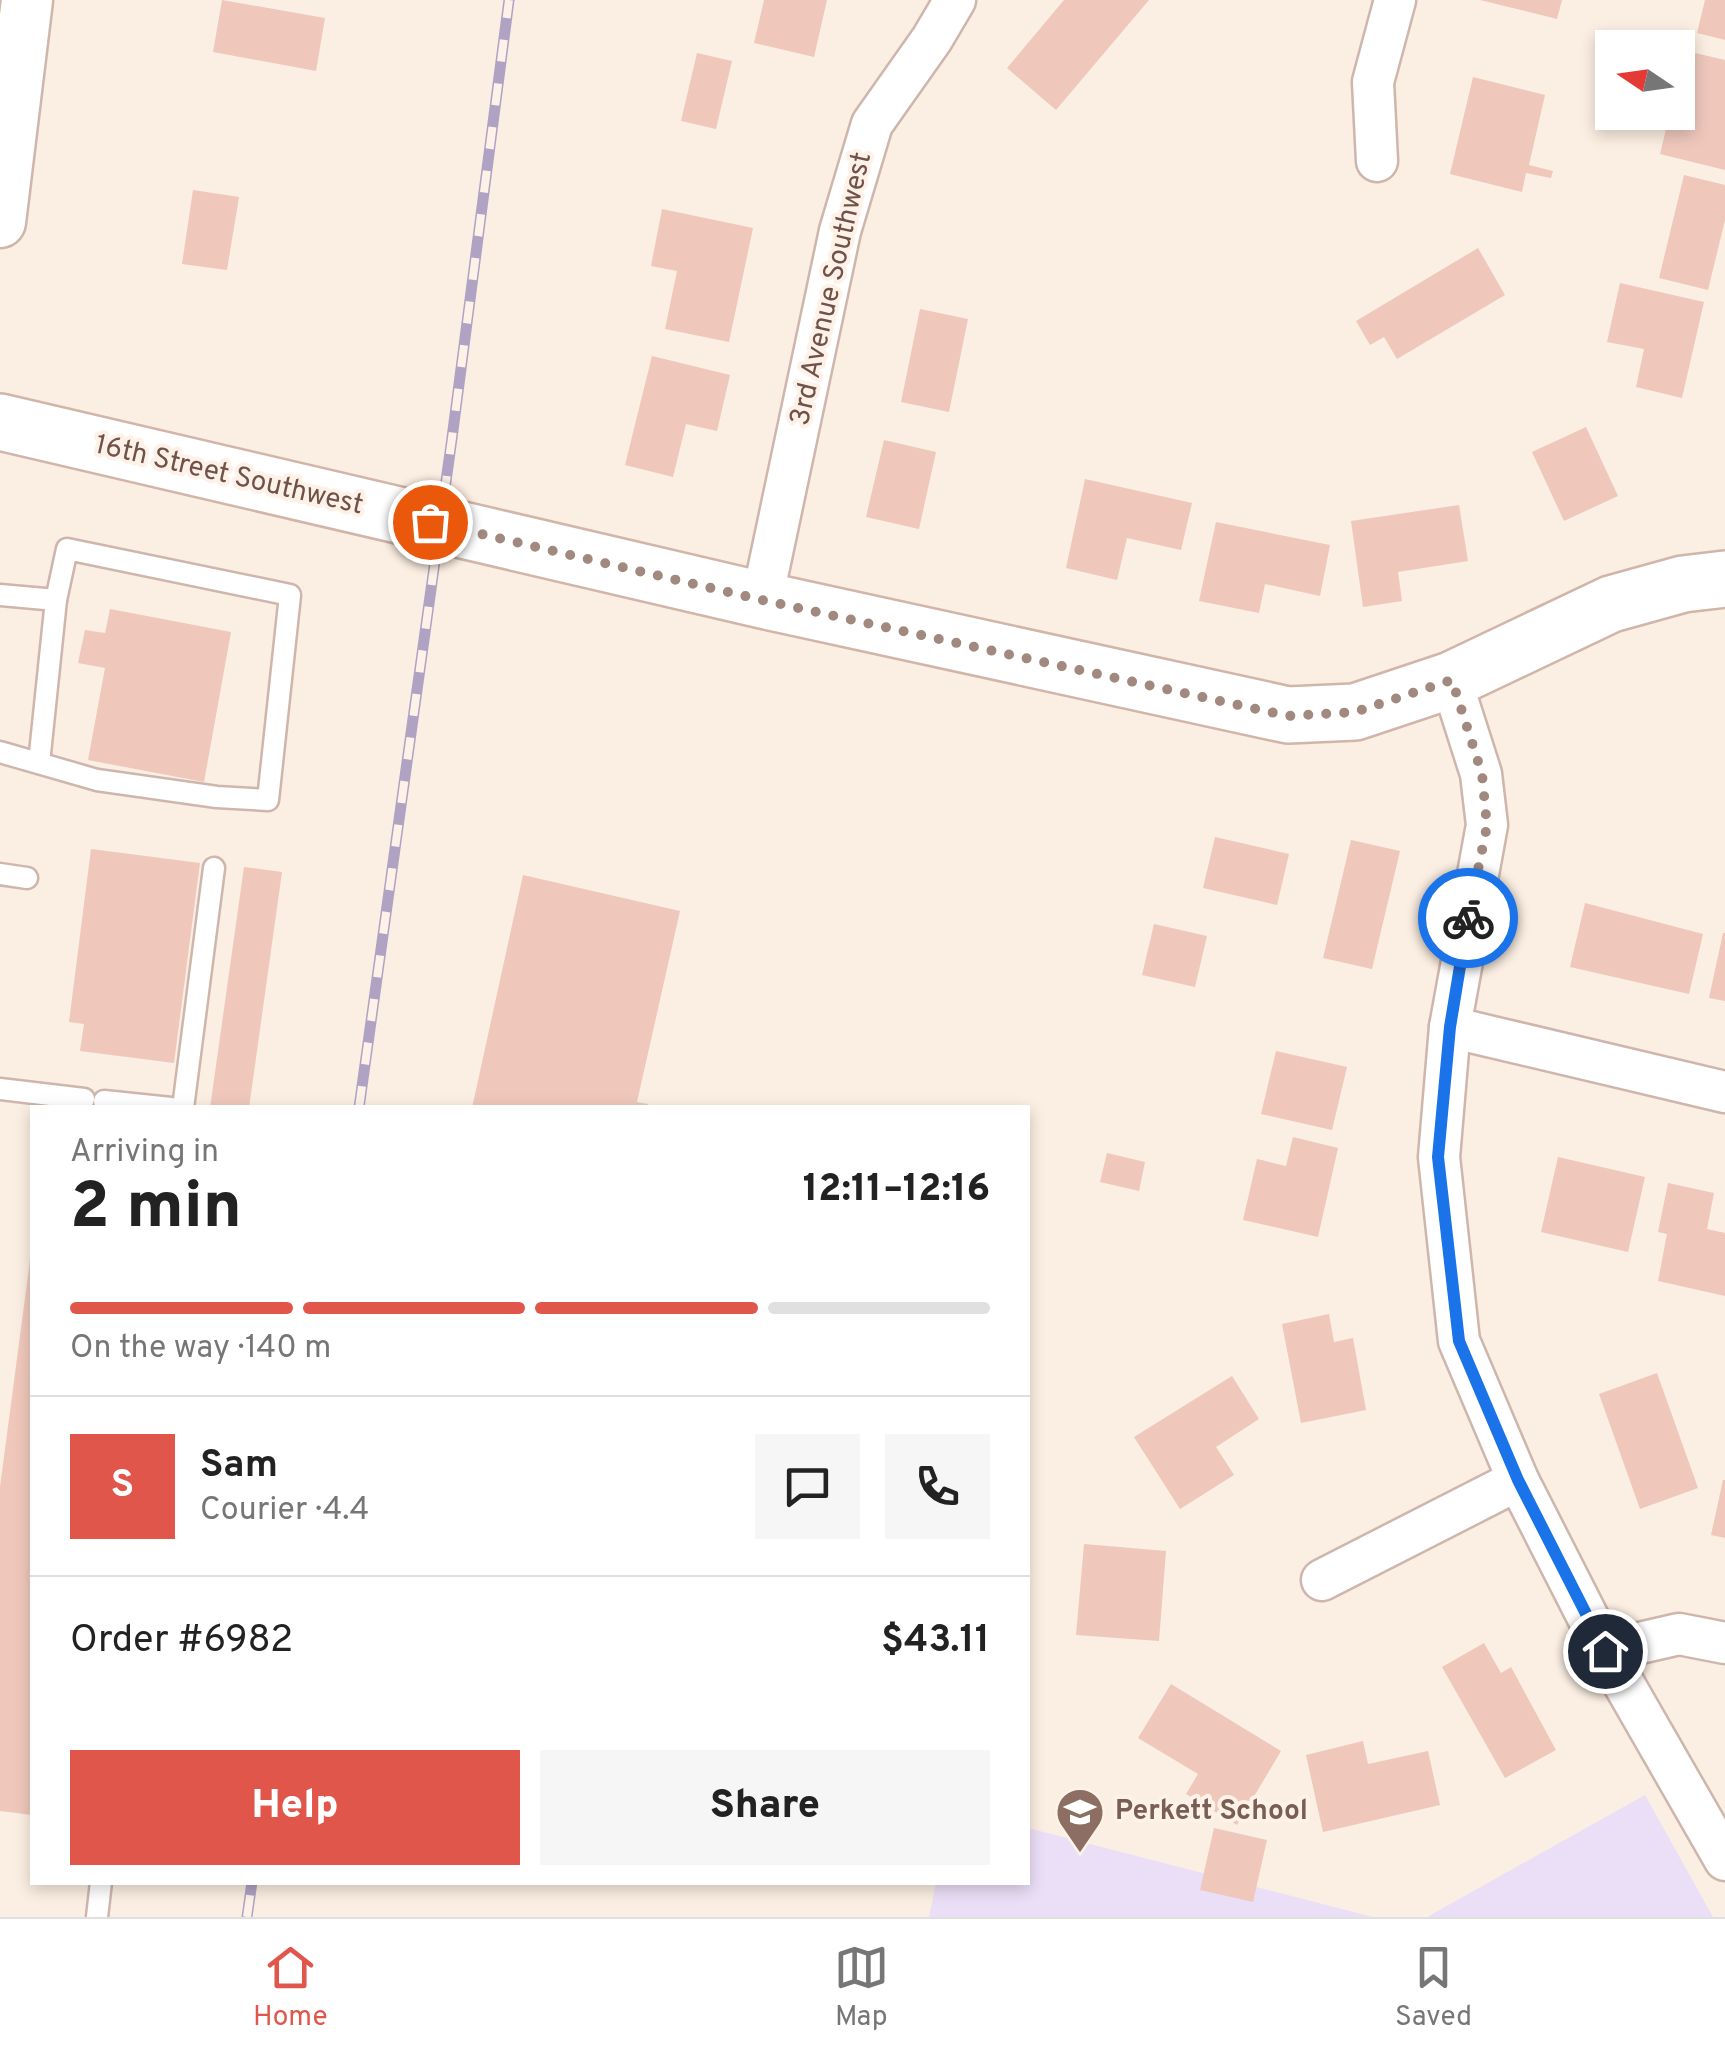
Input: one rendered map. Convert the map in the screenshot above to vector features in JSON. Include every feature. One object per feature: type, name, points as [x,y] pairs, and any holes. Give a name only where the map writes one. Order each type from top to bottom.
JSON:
[{"type":"main road","name":"16th Street Southwest","points":[[0,422],[762,600],[1288,716],[1355,712],[1452,680],[1612,604],[1684,584],[1725,579]]},
{"type":"street","points":[[0,222],[10,64],[27,0]]},
{"type":"street","name":"3rd Avenue Southwest","points":[[762,600],[840,231],[872,124],[932,40],[955,0]]},
{"type":"street","points":[[1376,161],[1373,82],[1395,0]]},
{"type":"street","points":[[1452,680],[1482,774],[1487,826],[1450,1027],[1438,1157],[1459,1341],[1518,1480],[1605,1651],[1725,1860]]},
{"type":"street","points":[[1450,1027],[1725,1092]]},
{"type":"street","points":[[1322,1580],[1518,1480]]},
{"type":"street","points":[[1605,1651],[1679,1634],[1725,1643]]},
{"type":"lane","points":[[0,752],[38,763],[97,780],[268,800],[290,595],[66,549],[56,600],[38,763]]},
{"type":"lane","points":[[0,595],[56,600]]},
{"type":"lane","points":[[183,1105],[214,868]]},
{"type":"lane","points":[[0,874],[27,878]]},
{"type":"lane","points":[[0,1089],[142,1105]]},
{"type":"lane","points":[[97,1917],[101,1885]]},
{"type":"shaded area","points":[[1645,1795],[1713,1917],[1427,1917]]},
{"type":"shaded area","name":"Perkett School","points":[[1030,1829],[1373,1917],[929,1917],[936,1885],[1030,1885]]},
{"type":"building","points":[[222,0],[325,18],[316,71],[213,52]]},
{"type":"building","points":[[764,0],[827,0],[814,57],[754,43]]},
{"type":"building","points":[[1064,0],[1149,0],[1056,110],[1007,68]]},
{"type":"building","points":[[1480,0],[1562,0],[1557,19]]},
{"type":"building","points":[[1705,0],[1725,0],[1725,40],[1697,33]]},
{"type":"building","points":[[697,53],[732,61],[716,129],[681,121]]},
{"type":"building","points":[[1695,53],[1725,60],[1725,170],[1660,154],[1666,130],[1695,130]]},
{"type":"building","points":[[1473,77],[1545,95],[1529,165],[1553,171],[1551,178],[1526,173],[1522,192],[1450,174]]},
{"type":"building","points":[[1684,175],[1725,185],[1725,220],[1708,290],[1659,278]]},
{"type":"building","points":[[193,190],[239,197],[227,270],[182,264]]},
{"type":"building","points":[[662,209],[753,228],[729,342],[665,329],[677,271],[651,266]]},
{"type":"building","points":[[1478,248],[1505,295],[1397,359],[1384,337],[1370,345],[1356,321]]},
{"type":"building","points":[[1620,283],[1704,302],[1682,398],[1636,387],[1644,349],[1607,342]]},
{"type":"building","points":[[920,309],[968,319],[949,412],[901,402]]},
{"type":"building","points":[[652,356],[730,375],[717,431],[686,424],[673,477],[625,465]]},
{"type":"building","points":[[1586,427],[1618,496],[1564,521],[1532,452]]},
{"type":"building","points":[[884,440],[936,452],[919,529],[866,517]]},
{"type":"building","points":[[1085,479],[1192,503],[1181,550],[1127,538],[1117,580],[1066,568]]},
{"type":"building","points":[[1459,505],[1468,561],[1398,572],[1402,601],[1363,607],[1351,521]]},
{"type":"building","points":[[1216,522],[1330,545],[1320,596],[1265,584],[1259,613],[1199,601]]},
{"type":"building","points":[[110,609],[231,632],[204,782],[88,760],[105,668],[78,663],[85,630],[105,633]]},
{"type":"building","points":[[1215,837],[1289,854],[1277,905],[1203,888]]},
{"type":"building","points":[[1351,840],[1400,851],[1372,969],[1323,958]]},
{"type":"building","points":[[91,849],[200,863],[174,1063],[80,1051],[84,1024],[69,1022]]},
{"type":"building","points":[[244,867],[282,872],[249,1105],[210,1105]]},
{"type":"building","points":[[523,875],[680,911],[637,1102],[648,1105],[473,1105]]},
{"type":"building","points":[[1585,903],[1703,934],[1689,994],[1570,967]]},
{"type":"building","points":[[1154,924],[1207,936],[1195,987],[1142,975]]},
{"type":"building","points":[[1725,933],[1725,1001],[1709,998]]},
{"type":"building","points":[[1276,1051],[1347,1067],[1332,1130],[1261,1114]]},
{"type":"building","points":[[1293,1137],[1338,1148],[1318,1237],[1243,1220],[1257,1159],[1286,1166]]},
{"type":"building","points":[[1107,1153],[1145,1162],[1139,1191],[1100,1182]]},
{"type":"building","points":[[1558,1157],[1645,1177],[1628,1252],[1541,1232]]},
{"type":"building","points":[[1668,1183],[1714,1193],[1707,1229],[1725,1233],[1725,1296],[1658,1281],[1667,1234],[1658,1232]]},
{"type":"building","points":[[30,1260],[30,1815],[0,1811],[0,1487]]},
{"type":"building","points":[[1329,1314],[1334,1342],[1353,1338],[1366,1410],[1301,1423],[1282,1324]]},
{"type":"building","points":[[1657,1373],[1698,1488],[1640,1509],[1599,1394]]},
{"type":"building","points":[[1232,1376],[1259,1419],[1216,1447],[1234,1475],[1180,1509],[1134,1437]]},
{"type":"building","points":[[1725,1480],[1725,1538],[1711,1535]]},
{"type":"building","points":[[1084,1544],[1166,1551],[1159,1641],[1076,1635]]},
{"type":"building","points":[[1484,1643],[1501,1673],[1511,1667],[1556,1750],[1505,1778],[1442,1667]]},
{"type":"building","points":[[1171,1684],[1281,1751],[1237,1825],[1186,1794],[1198,1774],[1138,1738]]},
{"type":"building","points":[[1363,1741],[1368,1764],[1428,1751],[1440,1805],[1323,1832],[1306,1755]]},
{"type":"building","points":[[1214,1828],[1267,1840],[1253,1902],[1200,1890]]},
{"type":"railway","points":[[359,1105],[509,0]]},
{"type":"railway","points":[[247,1917],[252,1885]]},
{"type":"way so far","points":[[430,522],[1288,716],[1355,712],[1452,680],[1482,774],[1487,826],[1468,918]]},
{"type":"place","name":"Perkett School","points":[[1080,1854]]},
{"type":"route","points":[[1468,918],[1450,1027],[1438,1157],[1459,1341],[1518,1480],[1605,1651]]}]
